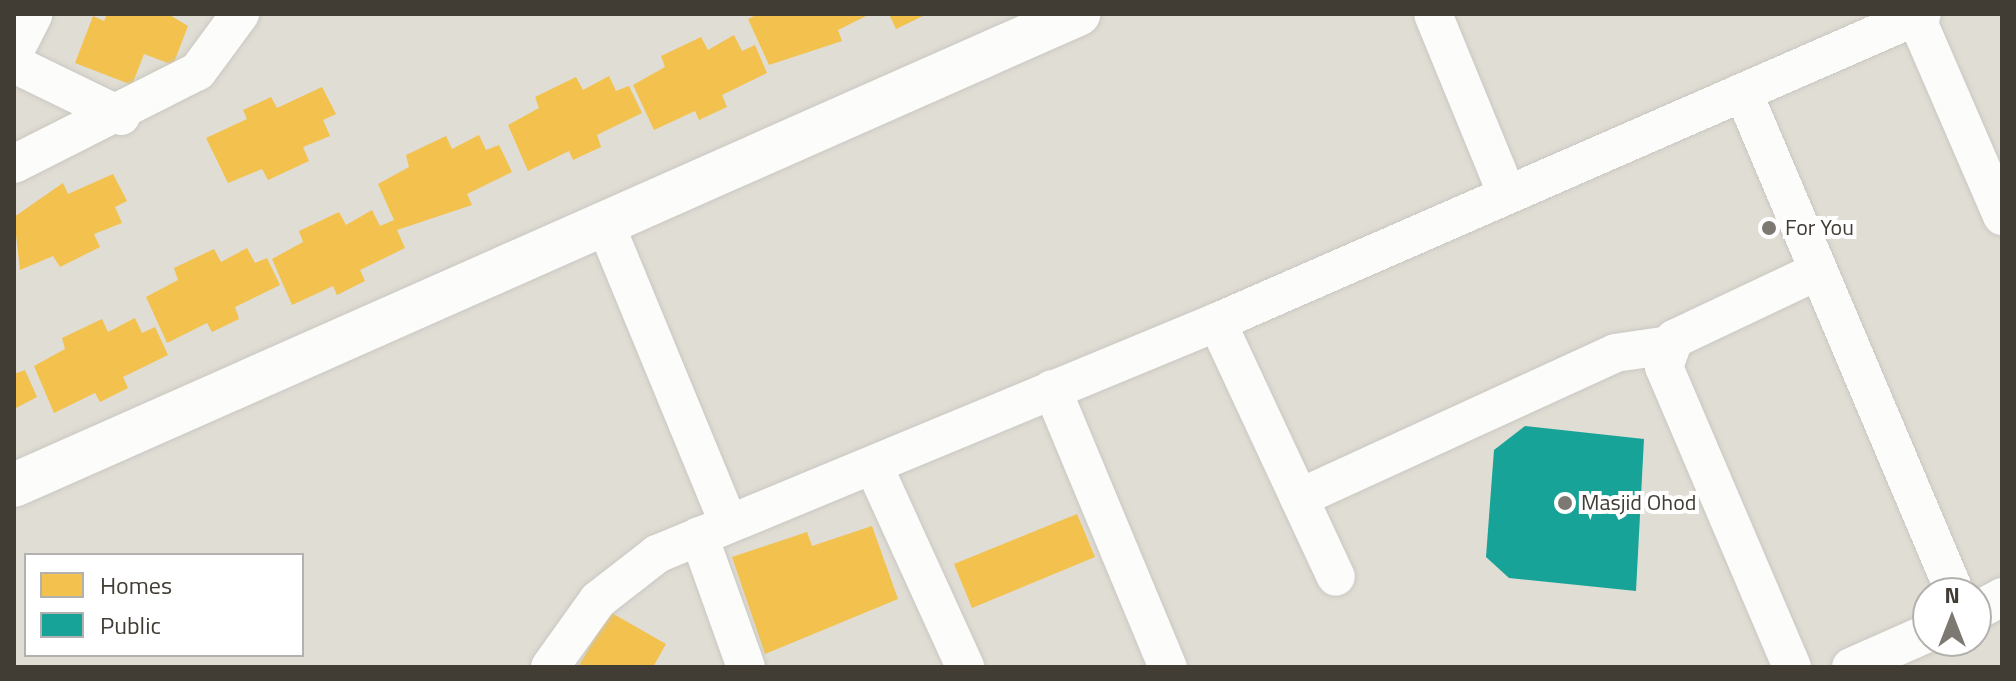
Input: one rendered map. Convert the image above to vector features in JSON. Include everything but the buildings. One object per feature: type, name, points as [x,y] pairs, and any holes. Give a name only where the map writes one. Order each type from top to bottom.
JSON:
[{"type":"street","points":[[14,46],[30,14]]},
{"type":"street","points":[[14,164],[121,116],[198,71],[240,14]]},
{"type":"street","points":[[14,485],[606,226],[1078,14]]},
{"type":"street","points":[[1433,14],[1507,194]]},
{"type":"street","points":[[550,667],[625,573],[714,530],[874,467],[1052,389],[1217,322],[1919,15],[2002,216]]},
{"type":"street","points":[[14,64],[121,116]]},
{"type":"street","points":[[1743,92],[1816,272],[1948,577]]},
{"type":"street","points":[[606,226],[714,530],[746,667]]},
{"type":"street","points":[[1299,498],[1615,353],[1669,345],[1816,272]]},
{"type":"street","points":[[1217,322],[1336,577]]},
{"type":"street","points":[[1669,345],[1666,378],[1792,667]]},
{"type":"street","points":[[1052,389],[1168,667]]},
{"type":"street","points":[[874,467],[965,667]]},
{"type":"street","points":[[1851,667],[1912,640]]},
{"type":"shaded area","points":[[14,14],[2002,14],[2002,667],[14,667]]},
{"type":"place","name":"For You","points":[[1769,228]]},
{"type":"place","name":"Masjid Ohod","points":[[1565,503]]}]
